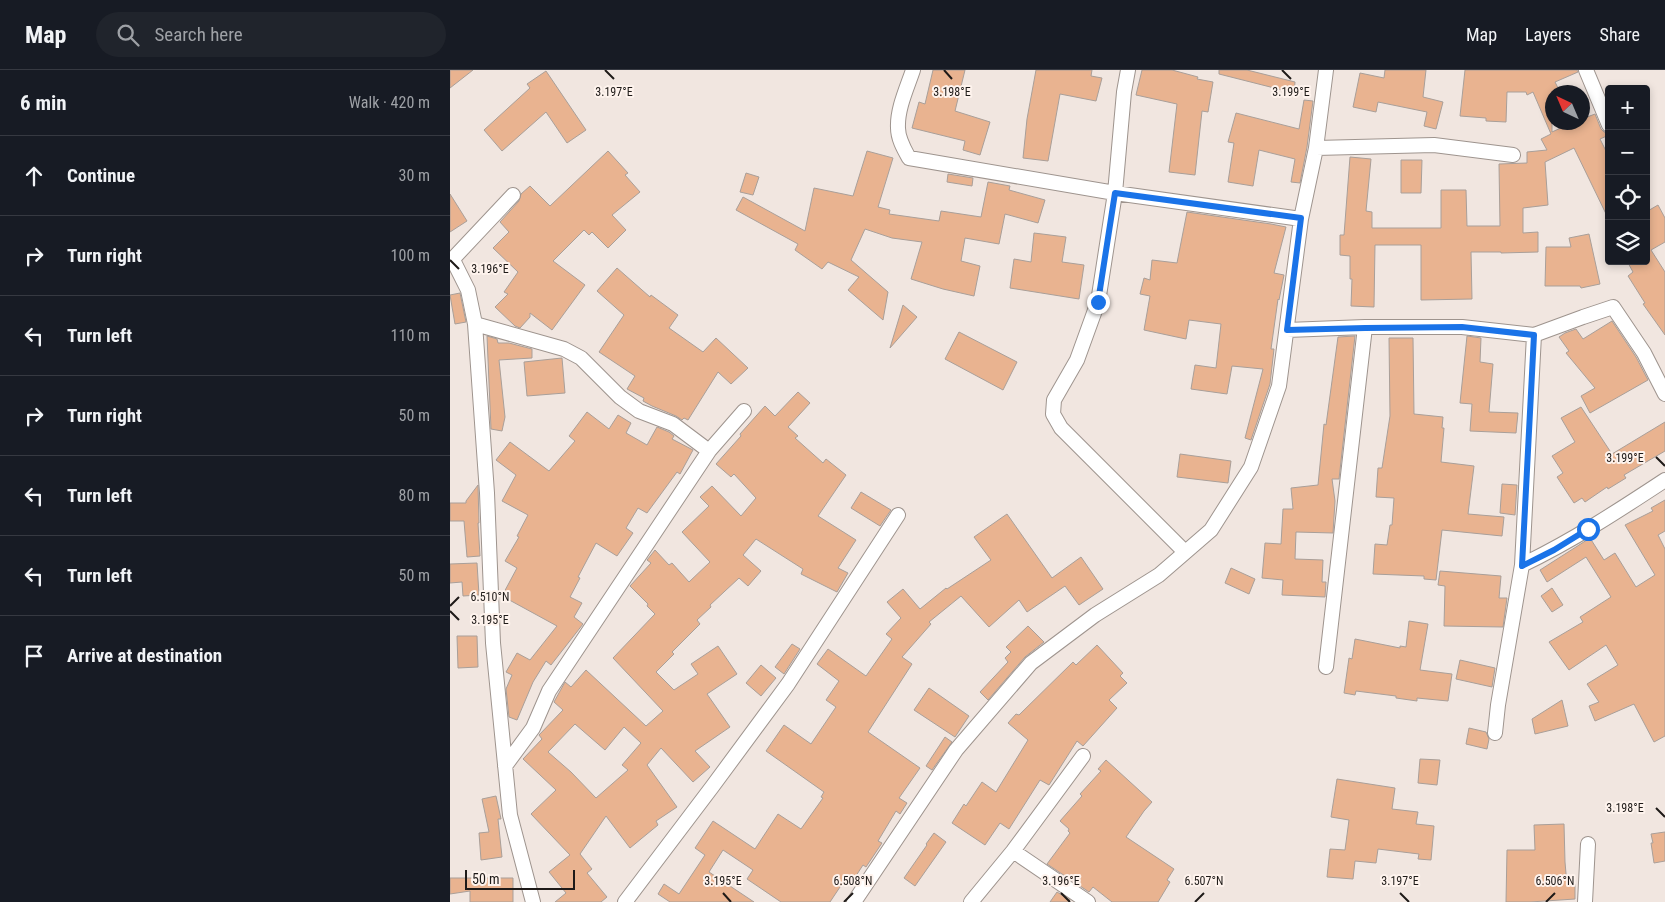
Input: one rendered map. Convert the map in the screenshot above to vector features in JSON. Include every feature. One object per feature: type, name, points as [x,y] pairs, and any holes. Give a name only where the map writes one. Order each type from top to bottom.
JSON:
[{"type":"street","points":[[913,70],[899,113],[898,129],[902,144],[909,158],[1115,193],[1301,218]]},
{"type":"street","points":[[1128,70],[1124,92],[1115,193],[1098,302],[1077,360],[1054,400],[1053,414],[1061,428],[1185,552]]},
{"type":"street","points":[[854,902],[956,750],[1031,663],[1095,615],[1159,575],[1211,530],[1251,467],[1279,386],[1301,218],[1316,148],[1326,70]]},
{"type":"street","points":[[1586,70],[1605,115]]},
{"type":"street","points":[[1316,148],[1434,145],[1513,155]]},
{"type":"street","points":[[513,195],[452,261],[468,290],[475,324],[487,493],[493,643],[505,766],[510,815],[533,902]]},
{"type":"street","points":[[1287,330],[1462,327],[1534,335],[1613,308],[1644,353],[1665,394]]},
{"type":"street","points":[[475,324],[564,349],[581,358],[620,397],[639,411],[673,424],[708,451]]},
{"type":"street","points":[[1326,667],[1365,328]]},
{"type":"street","points":[[1495,733],[1498,705],[1522,566],[1534,335]]},
{"type":"street","points":[[505,766],[533,728],[550,690],[708,451],[744,411]]},
{"type":"street","points":[[1522,566],[1580,534],[1665,480]]},
{"type":"street","points":[[625,902],[788,684],[898,515]]},
{"type":"street","points":[[971,902],[1013,851],[1083,756]]},
{"type":"street","points":[[1585,902],[1588,844]]},
{"type":"street","points":[[1013,851],[1088,902]]},
{"type":"building","points":[[450,70],[473,70],[450,88]]},
{"type":"building","points":[[933,70],[965,70],[955,111],[990,122],[980,155],[963,150],[965,141],[912,128],[919,102],[925,104]]},
{"type":"building","points":[[1036,70],[1092,70],[1091,76],[1102,78],[1096,101],[1060,94],[1048,161],[1023,158],[1027,119]]},
{"type":"building","points":[[1142,70],[1172,70],[1198,77],[1197,79],[1213,82],[1208,112],[1202,111],[1195,175],[1169,172],[1177,104],[1136,95]]},
{"type":"building","points":[[1219,70],[1247,70],[1295,82],[1294,93],[1219,74]]},
{"type":"building","points":[[1385,70],[1426,70],[1423,97],[1443,102],[1436,129],[1424,126],[1427,112],[1378,102],[1376,112],[1353,107],[1360,73],[1384,78]]},
{"type":"building","points":[[1465,70],[1577,70],[1578,72],[1555,82],[1556,85],[1545,85],[1545,120],[1533,92],[1527,95],[1526,92],[1507,92],[1506,122],[1486,121],[1486,118],[1460,116]]},
{"type":"building","points":[[546,71],[586,130],[567,143],[546,112],[502,151],[484,130],[530,88],[527,84]]},
{"type":"building","points":[[1304,100],[1313,101],[1300,183],[1291,182],[1295,159],[1259,150],[1253,186],[1228,182],[1234,143],[1228,142],[1236,113],[1299,129]]},
{"type":"building","points":[[1595,114],[1601,129],[1605,132],[1605,137],[1600,139],[1605,149],[1605,212],[1574,148],[1545,162],[1548,205],[1523,208],[1523,233],[1538,232],[1538,252],[1471,252],[1472,299],[1421,300],[1421,245],[1375,245],[1374,307],[1351,306],[1352,279],[1350,279],[1350,256],[1340,255],[1340,235],[1344,235],[1350,157],[1371,159],[1366,211],[1372,212],[1372,228],[1441,228],[1441,190],[1466,190],[1467,226],[1500,226],[1499,164],[1527,163],[1527,152],[1547,150],[1541,139],[1551,134],[1549,130],[1552,130],[1552,132],[1556,130],[1590,130],[1590,116]]},
{"type":"building","points":[[608,151],[628,173],[625,175],[640,192],[612,215],[626,230],[608,248],[592,232],[589,235],[584,230],[553,261],[585,285],[552,330],[530,313],[530,317],[520,328],[515,326],[495,307],[508,294],[504,292],[518,272],[493,248],[509,232],[500,222],[519,201],[521,194],[530,186],[550,206]]},
{"type":"building","points":[[867,151],[893,158],[878,207],[890,210],[889,214],[939,221],[941,211],[981,217],[988,182],[1010,186],[1009,190],[1045,200],[1038,223],[1005,214],[999,244],[965,238],[961,261],[980,266],[974,296],[911,279],[922,242],[892,238],[865,229],[851,260],[888,292],[883,320],[848,290],[859,277],[828,262],[822,269],[795,250],[798,244],[736,210],[743,197],[805,231],[814,188],[853,196]]},
{"type":"building","points":[[1401,160],[1422,160],[1421,193],[1401,193]]},
{"type":"building","points":[[746,173],[759,177],[753,195],[740,192]]},
{"type":"building","points":[[948,174],[973,178],[972,186],[947,182]]},
{"type":"building","points":[[450,194],[467,221],[450,232]]},
{"type":"building","points":[[1658,205],[1665,218],[1665,242],[1651,250],[1665,272],[1665,335],[1643,304],[1645,303],[1628,276],[1633,272],[1629,265],[1650,265],[1650,210]]},
{"type":"building","points":[[1187,212],[1286,227],[1274,273],[1284,275],[1278,299],[1271,349],[1274,349],[1270,384],[1251,440],[1245,438],[1263,369],[1232,366],[1227,394],[1191,389],[1195,365],[1216,368],[1221,324],[1189,320],[1186,339],[1144,330],[1150,296],[1140,294],[1144,278],[1150,280],[1152,260],[1177,263]]},
{"type":"building","points":[[1034,233],[1066,237],[1062,262],[1084,265],[1079,299],[1010,288],[1014,259],[1031,262]]},
{"type":"building","points":[[1589,234],[1600,284],[1581,288],[1580,286],[1545,286],[1546,247],[1571,247],[1569,238]]},
{"type":"building","points":[[617,268],[650,297],[651,295],[678,315],[669,328],[703,352],[716,338],[748,368],[731,384],[718,372],[688,420],[684,418],[682,420],[652,406],[643,401],[644,398],[627,389],[635,376],[599,352],[624,315],[597,291]]},
{"type":"building","points":[[460,293],[466,322],[455,324],[450,295]]},
{"type":"building","points":[[903,305],[917,317],[890,348]]},
{"type":"building","points":[[1612,321],[1636,357],[1648,380],[1590,413],[1581,396],[1595,388],[1566,353],[1569,351],[1559,337],[1576,329],[1583,339]]},
{"type":"building","points":[[959,332],[1017,362],[1003,390],[945,359]]},
{"type":"building","points":[[487,336],[497,339],[498,343],[509,343],[532,349],[532,358],[499,360],[505,417],[502,431],[491,429]]},
{"type":"building","points":[[1355,336],[1339,479],[1332,479],[1335,501],[1333,533],[1296,532],[1295,559],[1323,560],[1322,582],[1326,582],[1325,597],[1282,595],[1283,580],[1262,578],[1265,543],[1281,544],[1283,509],[1293,509],[1291,488],[1318,485],[1324,424],[1326,425],[1338,337]]},
{"type":"building","points":[[1467,336],[1481,338],[1480,362],[1493,364],[1489,412],[1518,413],[1516,433],[1470,431],[1472,404],[1460,403]]},
{"type":"building","points":[[1389,338],[1413,338],[1414,414],[1443,417],[1441,462],[1474,466],[1468,514],[1504,517],[1502,536],[1442,530],[1436,580],[1424,579],[1424,576],[1373,574],[1375,544],[1387,545],[1390,525],[1392,525],[1394,498],[1376,497],[1378,468],[1382,468],[1390,416]]},
{"type":"building","points":[[562,358],[565,393],[527,396],[524,362]]},
{"type":"building","points":[[798,392],[810,403],[788,427],[798,436],[795,438],[823,463],[826,459],[846,475],[818,516],[856,540],[838,568],[848,573],[837,592],[801,574],[803,569],[756,539],[743,555],[761,571],[748,586],[739,578],[710,605],[711,607],[697,620],[700,624],[672,652],[674,654],[656,672],[674,690],[698,674],[691,664],[718,646],[737,674],[707,694],[730,727],[695,751],[710,767],[693,782],[661,748],[647,765],[677,807],[656,821],[658,825],[630,848],[606,816],[580,854],[592,869],[587,873],[607,897],[601,902],[555,902],[566,893],[549,872],[570,855],[531,814],[556,790],[523,759],[542,739],[539,735],[563,710],[554,702],[565,682],[571,687],[586,670],[646,726],[663,711],[613,658],[655,614],[630,586],[651,563],[647,560],[655,550],[669,565],[672,563],[689,582],[710,562],[682,532],[709,506],[700,497],[712,486],[741,516],[756,498],[734,474],[731,477],[716,464],[765,406],[775,416]],"holes":[[[575,724],[605,750],[624,727],[641,743],[622,765],[628,770],[596,798],[548,752]]]},
{"type":"building","points":[[1581,407],[1612,454],[1665,422],[1665,451],[1624,475],[1626,478],[1608,489],[1607,487],[1585,502],[1582,498],[1574,503],[1557,477],[1563,473],[1552,456],[1575,442],[1561,418]]},
{"type":"building","points":[[587,412],[609,429],[618,415],[631,423],[626,433],[647,445],[657,427],[669,432],[674,436],[672,439],[693,450],[680,474],[677,472],[647,513],[638,508],[626,528],[633,533],[617,556],[596,543],[570,597],[582,603],[574,617],[583,624],[551,665],[546,661],[533,682],[517,720],[509,717],[506,689],[512,675],[506,672],[517,653],[530,660],[557,626],[502,596],[517,568],[505,561],[519,537],[517,536],[528,515],[502,501],[516,475],[496,460],[510,442],[549,471],[575,441],[569,436]]},
{"type":"building","points":[[1180,454],[1231,461],[1228,483],[1177,477]]},
{"type":"building","points":[[1502,484],[1517,485],[1515,515],[1500,513]]},
{"type":"building","points":[[478,485],[480,556],[467,557],[464,521],[450,521],[450,503],[466,503]]},
{"type":"building","points":[[861,492],[891,510],[880,526],[851,508]]},
{"type":"building","points":[[1665,500],[1665,531],[1658,535],[1665,549],[1665,736],[1654,742],[1634,704],[1595,721],[1589,706],[1599,702],[1587,684],[1618,665],[1606,645],[1569,670],[1549,642],[1583,622],[1580,617],[1611,597],[1586,557],[1547,582],[1540,570],[1590,538],[1604,560],[1615,553],[1636,587],[1655,575],[1625,525],[1653,511],[1651,508]]},
{"type":"building","points":[[1007,514],[1052,578],[1081,557],[1103,589],[1079,605],[1065,586],[1027,612],[1019,600],[989,627],[961,596],[929,622],[931,624],[902,657],[912,664],[868,732],[920,768],[899,798],[907,803],[900,814],[896,811],[878,841],[882,843],[866,867],[863,865],[852,882],[846,878],[830,902],[781,902],[747,879],[753,870],[723,850],[709,872],[754,902],[670,902],[658,894],[664,884],[679,894],[705,855],[695,848],[713,821],[755,849],[778,814],[801,829],[823,798],[821,797],[824,792],[766,751],[784,725],[811,744],[836,707],[826,700],[839,681],[817,664],[828,649],[866,676],[892,639],[886,634],[901,618],[887,602],[903,589],[920,609],[946,588],[991,560],[974,537]]},
{"type":"building","points":[[477,563],[479,595],[463,596],[462,582],[450,583],[450,564]]},
{"type":"building","points":[[1231,568],[1255,579],[1249,594],[1225,583]]},
{"type":"building","points":[[1440,571],[1501,576],[1499,598],[1507,598],[1503,627],[1444,626],[1445,586],[1438,585]]},
{"type":"building","points":[[1552,588],[1563,605],[1552,612],[1541,596]]},
{"type":"building","points":[[1409,621],[1428,624],[1420,670],[1452,674],[1448,701],[1417,698],[1417,701],[1396,698],[1396,696],[1356,691],[1355,695],[1344,693],[1349,658],[1352,659],[1355,639],[1400,648],[1400,646],[1406,647]]},
{"type":"building","points":[[1028,626],[1044,642],[1025,657],[988,700],[980,692],[1008,662],[1005,658],[1011,652],[1006,647]]},
{"type":"building","points":[[457,636],[477,636],[478,667],[458,668]]},
{"type":"building","points":[[792,644],[800,649],[784,674],[775,667]]},
{"type":"building","points":[[1097,645],[1123,673],[1120,676],[1127,683],[1109,700],[1117,708],[1083,746],[1077,741],[1049,785],[1040,780],[1009,829],[1000,823],[985,845],[952,823],[964,804],[966,806],[982,782],[996,792],[1028,740],[1008,723],[1016,714],[1019,715],[1073,662],[1076,665]]},
{"type":"building","points":[[1460,660],[1495,668],[1492,687],[1456,679]]},
{"type":"building","points":[[761,665],[776,678],[761,696],[746,683]]},
{"type":"building","points":[[929,688],[969,716],[955,737],[914,710]]},
{"type":"building","points":[[1562,700],[1568,726],[1535,734],[1532,719]]},
{"type":"building","points":[[1469,728],[1486,732],[1489,739],[1487,749],[1466,744]]},
{"type":"building","points":[[945,737],[952,742],[932,770],[926,766]]},
{"type":"building","points":[[1420,759],[1440,760],[1437,785],[1418,783]]},
{"type":"building","points":[[1106,760],[1152,802],[1126,837],[1174,869],[1167,880],[1170,882],[1158,902],[1112,902],[1093,887],[1089,892],[1047,864],[1070,833],[1069,829],[1060,821],[1082,796],[1080,794],[1101,771],[1098,769]]},
{"type":"building","points":[[1337,779],[1395,788],[1392,809],[1418,812],[1416,824],[1434,826],[1431,860],[1418,859],[1419,854],[1378,849],[1376,863],[1355,861],[1353,879],[1327,877],[1330,849],[1345,850],[1349,820],[1331,817]]},
{"type":"building","points":[[496,796],[501,819],[498,819],[502,857],[481,860],[479,833],[489,832],[482,799]]},
{"type":"building","points":[[1564,824],[1567,885],[1575,884],[1575,899],[1506,902],[1507,850],[1535,850],[1534,825]]},
{"type":"building","points":[[1665,832],[1665,861],[1654,863],[1651,834]]},
{"type":"building","points":[[934,833],[946,842],[915,886],[904,878]]},
{"type":"building","points":[[450,878],[513,878],[513,902],[470,902],[470,891],[450,894]]},
{"type":"building","points":[[1057,892],[1070,900],[1068,902],[1050,902]]},
{"type":"route","points":[[1098,302],[1115,193],[1301,218],[1287,330],[1462,327],[1534,335],[1522,566],[1554,550],[1588,529]]}]
